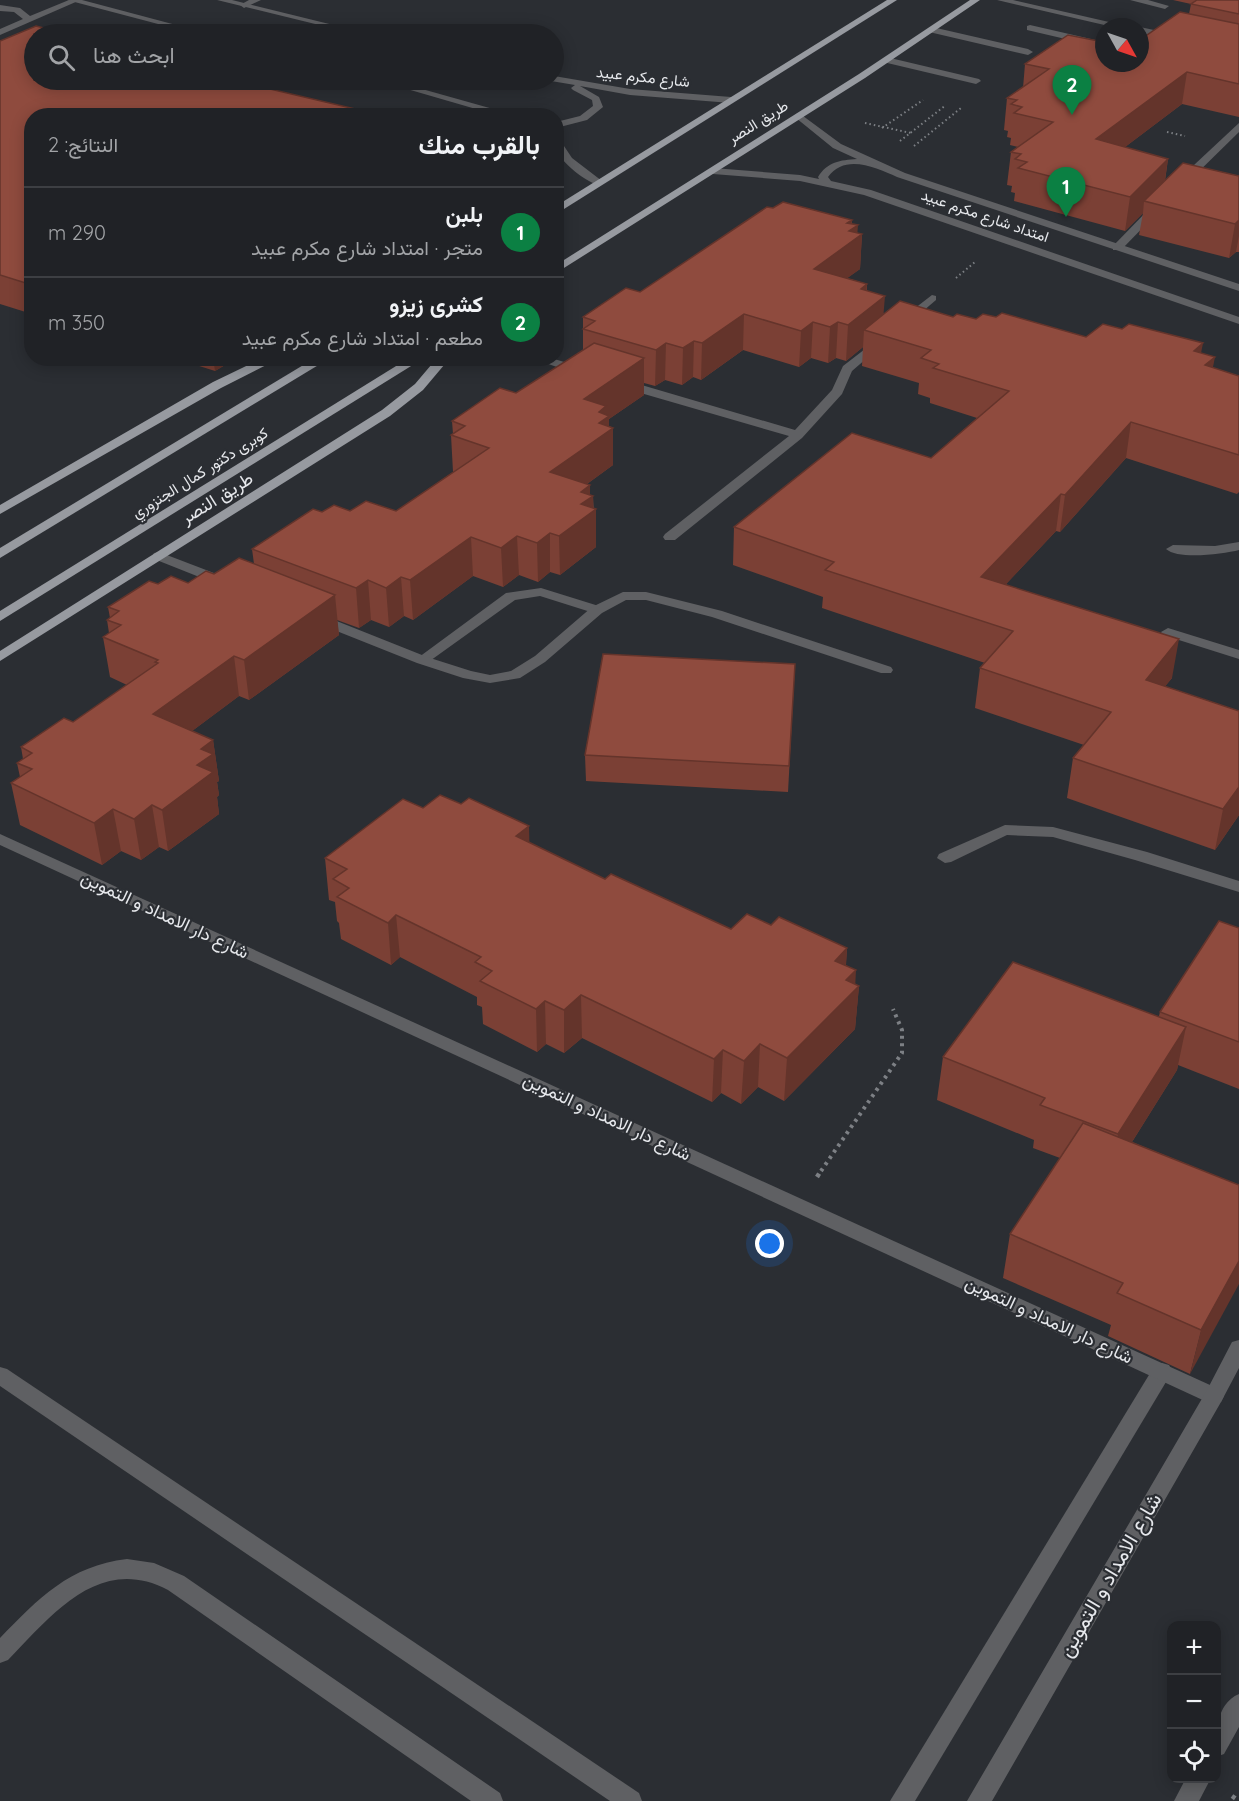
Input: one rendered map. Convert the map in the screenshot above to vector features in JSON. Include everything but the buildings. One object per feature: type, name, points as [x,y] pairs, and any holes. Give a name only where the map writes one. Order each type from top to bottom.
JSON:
[{"type":"highway","name":"طريق النصر","points":[[564,205],[894,0]]},
{"type":"highway","name":"طريق النصر","points":[[564,265],[799,116],[976,0]]},
{"type":"highway","points":[[0,510],[217,385],[257,366]]},
{"type":"highway","name":"كوبرى دكتور كمال الجنزوري","points":[[0,554],[311,366]]},
{"type":"highway","name":"كوبرى دكتور كمال الجنزوري","points":[[0,617],[407,366]]},
{"type":"highway","name":"طريق النصر","points":[[0,657],[386,413],[419,387],[437,366]]},
{"type":"street","points":[[0,3],[7,0]]},
{"type":"street","points":[[0,32],[73,0],[166,24]]},
{"type":"street","points":[[222,0],[322,24]]},
{"type":"street","points":[[244,6],[257,0]]},
{"type":"street","points":[[1001,0],[1095,20]]},
{"type":"street","points":[[1134,0],[1166,6]]},
{"type":"street","points":[[0,8],[19,11],[28,20]]},
{"type":"street","points":[[1030,28],[1095,43]]},
{"type":"street","points":[[932,30],[1028,52]]},
{"type":"street","points":[[1149,33],[1186,40]]},
{"type":"street","points":[[886,60],[976,81]]},
{"type":"street","name":"شارع مكرم عبيد","points":[[564,82],[630,92],[731,100]]},
{"type":"street","points":[[564,84],[596,99],[598,107],[590,116],[564,124]]},
{"type":"street","points":[[418,90],[484,108]]},
{"type":"street","name":"امتداد شارع مكرم عبيد","points":[[799,116],[824,138],[847,152],[886,169],[1239,288]]},
{"type":"street","points":[[1117,248],[1239,126]]},
{"type":"street","points":[[564,154],[568,160],[598,183]]},
{"type":"street","points":[[826,182],[823,177],[825,173],[837,165],[870,162]]},
{"type":"street","name":"امتداد شارع مكرم عبيد","points":[[713,171],[826,182],[867,192],[1239,321]]},
{"type":"street","points":[[670,537],[798,435],[837,391],[847,369],[932,298]]},
{"type":"street","points":[[564,366],[594,375]]},
{"type":"street","points":[[616,382],[798,435]]},
{"type":"street","points":[[1173,549],[1200,552],[1226,550],[1239,546]]},
{"type":"street","points":[[159,556],[236,587]]},
{"type":"street","points":[[422,660],[511,596],[541,592],[597,609]]},
{"type":"street","points":[[301,612],[422,660],[468,675],[490,679],[515,675],[540,659],[597,609],[623,596],[646,596],[674,602],[885,670]]},
{"type":"street","points":[[1168,632],[1239,655]]},
{"type":"street","points":[[945,858],[1005,830],[1053,832],[1142,856],[1239,887]]},
{"type":"street","name":"شارع دار الامداد و التموين","points":[[0,839],[1214,1396]]},
{"type":"street","name":"شارع الامداد و التموين","points":[[979,1801],[1214,1396],[1239,1348]]},
{"type":"street","points":[[902,1801],[1161,1371]]},
{"type":"street","points":[[0,1375],[630,1801]]},
{"type":"street","points":[[0,1653],[65,1588],[93,1575],[122,1569],[151,1572],[176,1583],[491,1801]]},
{"type":"street","points":[[1221,1737],[1239,1705]]},
{"type":"street","points":[[1186,1801],[1197,1783]]},
{"type":"path","points":[[847,152],[924,99]]},
{"type":"path","points":[[896,144],[949,102]]},
{"type":"path","points":[[886,169],[969,102]]},
{"type":"path","points":[[887,128],[911,134]]},
{"type":"path","points":[[932,298],[1003,238]]},
{"type":"path","points":[[798,1205],[902,1053],[905,1037],[902,1023],[893,1009]]},
{"type":"place","name":"كشرى زيزو","points":[[1072,115]]},
{"type":"place","name":"بلبن","points":[[1066,217]]}]
